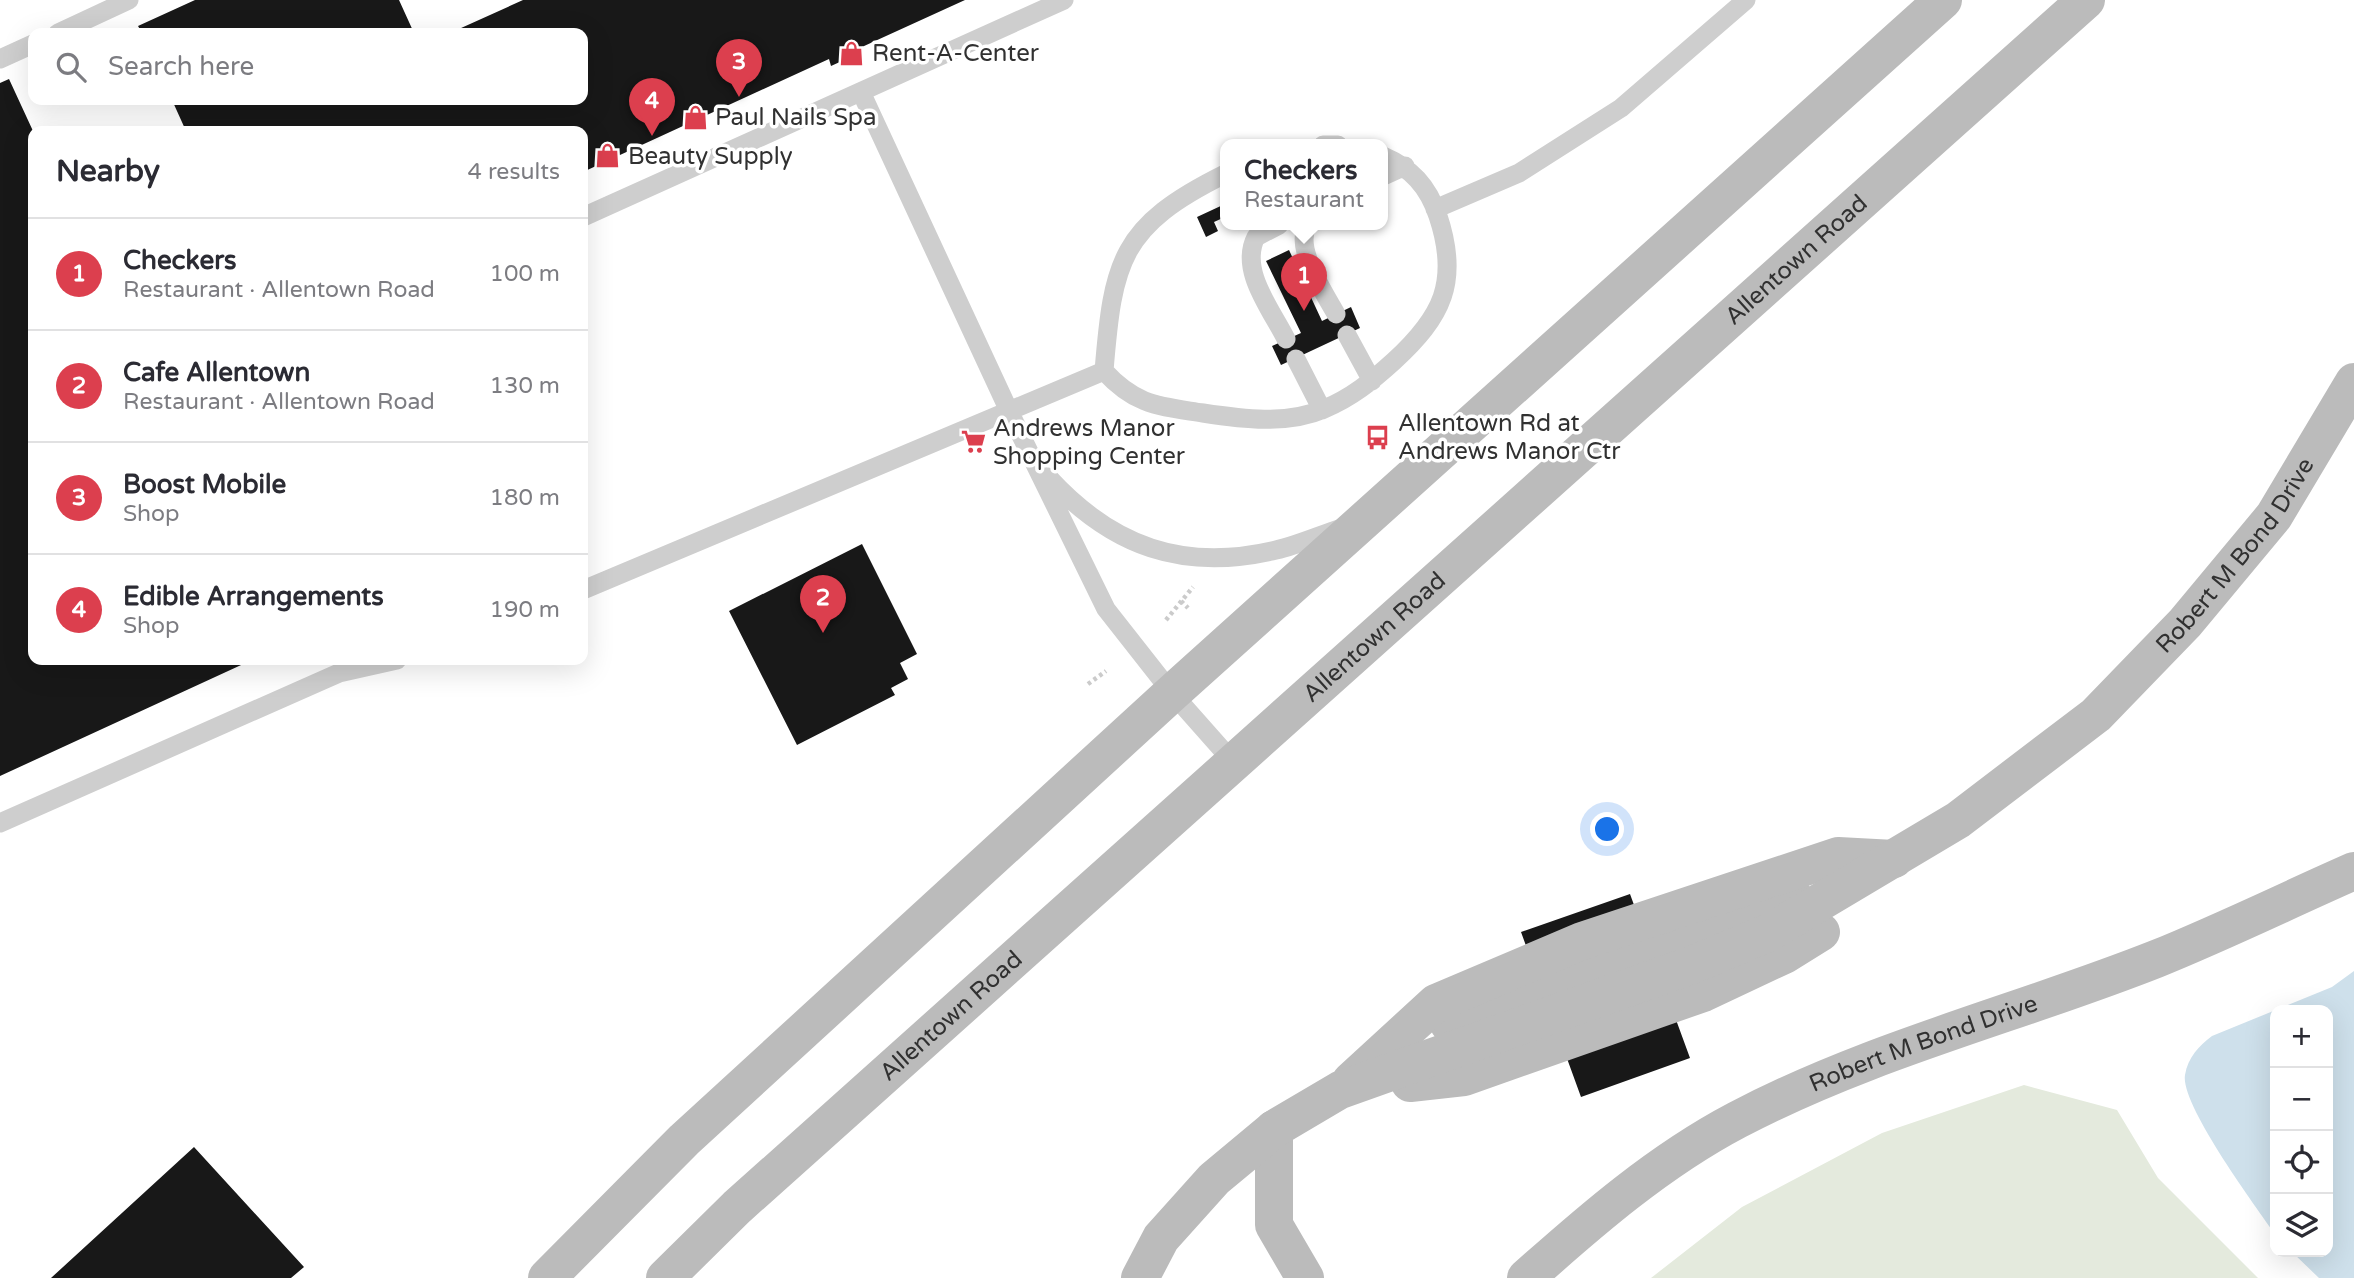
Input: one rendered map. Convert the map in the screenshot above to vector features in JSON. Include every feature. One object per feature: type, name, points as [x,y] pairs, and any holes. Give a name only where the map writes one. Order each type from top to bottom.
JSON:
[{"type":"main road","points":[[547,1278],[684,1140],[1172,692],[1943,0]]},
{"type":"main road","name":"Allentown Road","points":[[665,1278],[737,1207],[2086,0]]},
{"type":"main road","name":"Robert M Bond Drive","points":[[1140,1278],[1161,1238],[1214,1179],[1274,1129],[1340,1090],[1692,965],[1770,932],[1958,820],[2095,715],[2185,623],[2274,516],[2354,382]]},
{"type":"main road","name":"Robert M Bond Drive","points":[[1340,1090],[1436,1003],[1582,941],[1838,856],[1894,859]]},
{"type":"main road","name":"Robert M Bond Drive","points":[[1526,1278],[1595,1217],[1676,1157],[1735,1121],[1813,1084],[2155,959],[2354,871]]},
{"type":"main road","points":[[1274,1129],[1274,1225],[1305,1278]]},
{"type":"lane","points":[[69,28],[130,0]]},
{"type":"lane","points":[[588,215],[1064,0]]},
{"type":"lane","points":[[1435,209],[1519,173],[1621,108],[1746,0]]},
{"type":"lane","points":[[0,59],[28,46]]},
{"type":"lane","points":[[861,92],[1009,411],[1106,609],[1172,692],[1234,763]]},
{"type":"lane","points":[[1220,177],[1161,212],[1126,252],[1113,284],[1104,371],[1122,391],[1154,405],[1255,419],[1289,418],[1322,410],[1372,381],[1423,334],[1442,303],[1447,271],[1446,241],[1435,209],[1423,185],[1405,166],[1388,158]]},
{"type":"lane","points":[[1388,174],[1405,166]]},
{"type":"lane","points":[[1269,230],[1256,237],[1249,257],[1252,272],[1286,339]]},
{"type":"lane","points":[[1305,230],[1305,248],[1309,264],[1336,314]]},
{"type":"lane","points":[[1347,335],[1372,381]]},
{"type":"lane","points":[[1296,359],[1322,410]]},
{"type":"lane","points":[[588,588],[1104,371]]},
{"type":"lane","points":[[1034,460],[1070,501],[1093,521],[1124,538],[1173,554],[1241,557],[1278,550],[1360,522]]},
{"type":"lane","points":[[0,823],[339,673],[375,665]]},
{"type":"path","points":[[1166,620],[1197,582]]},
{"type":"path","points":[[1181,601],[1188,608]]},
{"type":"path","points":[[1088,684],[1106,671]]},
{"type":"shaded area","points":[[2024,1085],[2117,1110],[2158,1178],[2258,1278],[1651,1278],[1742,1207],[1882,1133]]},
{"type":"water","points":[[2354,971],[2354,1278],[2319,1278],[2297,1257],[2333,1257],[2333,1005],[2288,1005],[2332,987]]},
{"type":"water","points":[[2270,1012],[2270,1227],[2206,1131],[2187,1089],[2185,1075],[2189,1063],[2195,1052],[2212,1036]]},
{"type":"building","points":[[195,0],[399,0],[412,28],[139,28],[138,26]]},
{"type":"building","points":[[523,0],[965,0],[840,57],[842,61],[831,66],[829,59],[588,170],[588,126],[184,126],[174,105],[588,105],[588,28],[461,28]]},
{"type":"building","points":[[9,79],[31,126],[28,126],[28,665],[241,665],[0,776],[0,83]]},
{"type":"building","points":[[1220,206],[1220,219],[1214,222],[1218,231],[1206,237],[1197,217]]},
{"type":"building","points":[[1289,250],[1322,321],[1351,307],[1360,328],[1281,365],[1272,346],[1301,333],[1266,261]]},
{"type":"building","points":[[862,544],[917,654],[900,663],[908,679],[891,688],[895,695],[797,745],[729,611]]},
{"type":"building","points":[[1630,894],[1690,1058],[1581,1097],[1521,932]]},
{"type":"building","points":[[194,1147],[304,1267],[291,1278],[51,1278]]},
{"type":"place","name":"Rent-A-Center","points":[[852,53]]},
{"type":"place","name":"Boost Mobile","points":[[739,97]]},
{"type":"place","name":"Paul Nails Spa","points":[[695,117]]},
{"type":"place","name":"Edible Arrangements","points":[[652,136]]},
{"type":"place","name":"Beauty Supply","points":[[608,156]]},
{"type":"place","name":"Checkers","points":[[1304,311]]},
{"type":"place","name":"Allentown Rd at Andrews Manor Ctr","points":[[1378,437]]},
{"type":"place","name":"Andrews Manor Shopping Center","points":[[973,442]]},
{"type":"place","name":"Cafe Allentown","points":[[823,633]]}]
